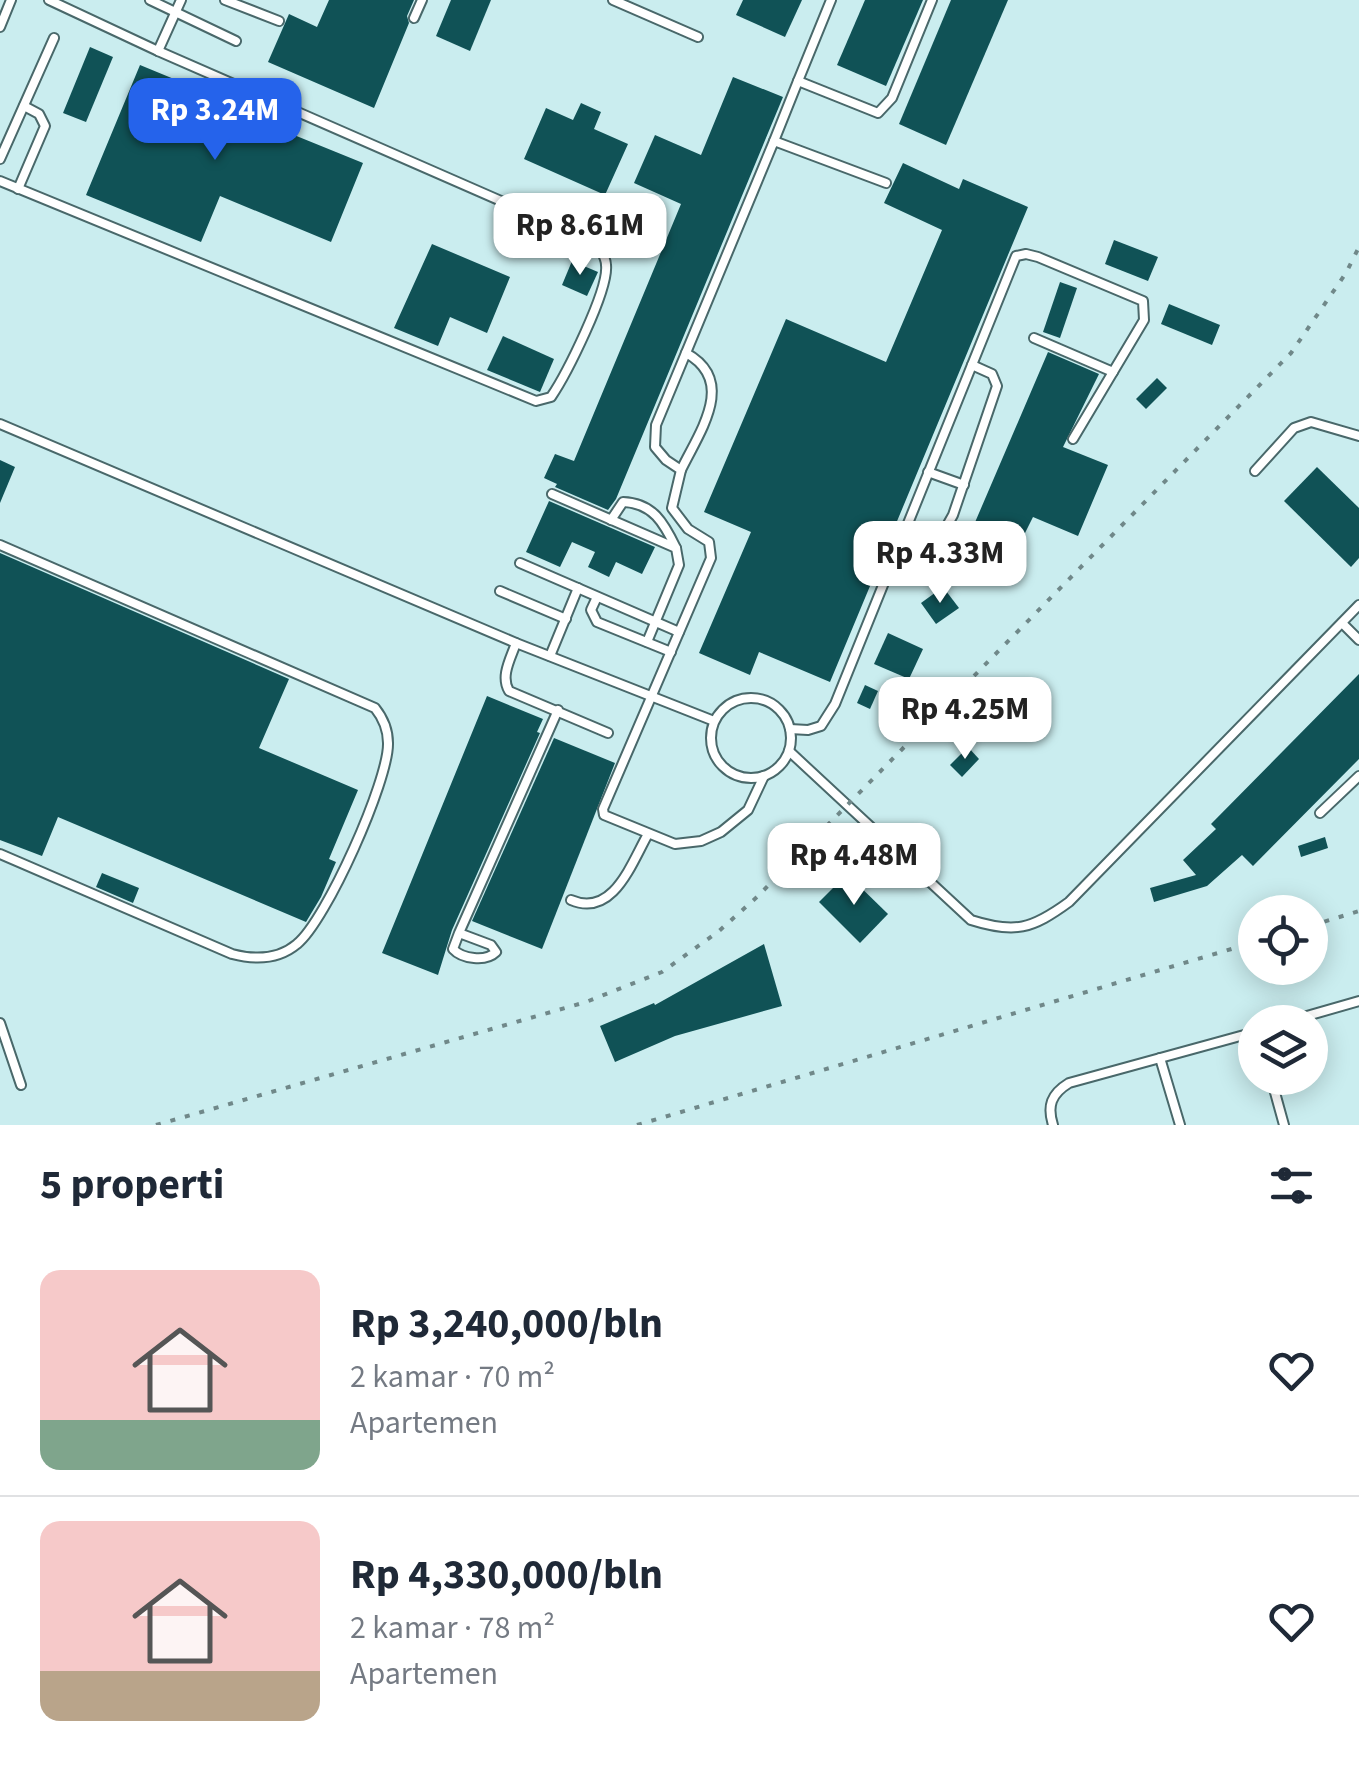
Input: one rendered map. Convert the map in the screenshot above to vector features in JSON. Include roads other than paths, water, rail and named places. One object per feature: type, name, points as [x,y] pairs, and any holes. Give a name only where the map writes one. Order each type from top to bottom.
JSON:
[{"type":"lane","points":[[0,27],[11,0]]},
{"type":"lane","points":[[0,182],[536,401],[550,397],[565,377],[605,280],[607,262],[597,242],[158,52],[72,5],[49,0]]},
{"type":"lane","points":[[150,0],[236,41]]},
{"type":"lane","points":[[158,52],[181,0]]},
{"type":"lane","points":[[225,0],[279,22]]},
{"type":"lane","points":[[414,18],[422,0]]},
{"type":"lane","points":[[613,0],[698,37]]},
{"type":"lane","points":[[681,470],[655,447],[656,425],[831,0]]},
{"type":"lane","points":[[798,81],[878,113],[885,109],[932,0]]},
{"type":"lane","points":[[0,159],[54,38]]},
{"type":"lane","points":[[18,189],[45,126],[39,114],[24,106]]},
{"type":"lane","points":[[774,141],[886,184]]},
{"type":"lane","points":[[790,729],[821,726],[835,704],[1016,256],[1026,254],[1142,301],[1144,320],[1074,439]]},
{"type":"lane","points":[[1034,338],[1113,372]]},
{"type":"lane","points":[[686,352],[709,371],[714,390],[712,404],[681,470],[672,508],[678,520],[709,542],[712,550],[708,568],[604,809],[610,819],[675,844],[701,842],[748,810],[764,776],[782,764],[789,751],[790,729],[778,708],[755,698],[731,702],[714,721],[711,748],[726,770],[738,776],[764,776]]},
{"type":"lane","points":[[902,532],[933,538],[944,531],[964,485],[997,386],[992,374],[972,365]]},
{"type":"lane","points":[[1255,471],[1294,428],[1310,422],[1359,436]]},
{"type":"lane","points":[[0,424],[516,642],[714,721]]},
{"type":"lane","points":[[928,472],[964,485]]},
{"type":"lane","points":[[552,494],[676,548]]},
{"type":"lane","points":[[610,520],[622,502],[650,509],[665,524],[676,548],[678,564],[647,642]]},
{"type":"lane","points":[[0,546],[375,708],[383,717],[388,742],[384,771],[333,895],[314,927],[294,947],[270,957],[252,959],[232,954],[0,854]]},
{"type":"lane","points":[[520,563],[679,632]]},
{"type":"lane","points":[[550,656],[578,588]]},
{"type":"lane","points":[[500,592],[566,619]]},
{"type":"lane","points":[[597,596],[592,618],[671,652]]},
{"type":"lane","points":[[789,751],[971,920],[999,929],[1022,928],[1045,920],[1069,902],[1359,605]]},
{"type":"lane","points":[[1342,622],[1359,640]]},
{"type":"lane","points":[[516,642],[504,684],[509,691],[608,733]]},
{"type":"lane","points":[[459,933],[491,945],[496,952],[486,959],[452,949],[459,933],[558,710]]},
{"type":"lane","points":[[1320,814],[1359,776]]},
{"type":"lane","points":[[571,900],[595,905],[605,900],[623,878],[648,834]]},
{"type":"lane","points":[[1328,1010],[1359,1001]]},
{"type":"lane","points":[[0,1023],[21,1085]]},
{"type":"lane","points":[[1053,1125],[1048,1108],[1061,1088],[1238,1037]]},
{"type":"lane","points":[[1160,1058],[1176,1124]]},
{"type":"lane","points":[[1276,1095],[1284,1125]]},
{"type":"railway","points":[[156,1125],[586,1002],[662,972],[719,931],[757,897],[1291,353],[1346,273],[1359,247]]},
{"type":"railway","points":[[1328,920],[1359,911]]},
{"type":"railway","points":[[637,1125],[1238,947]]}]
